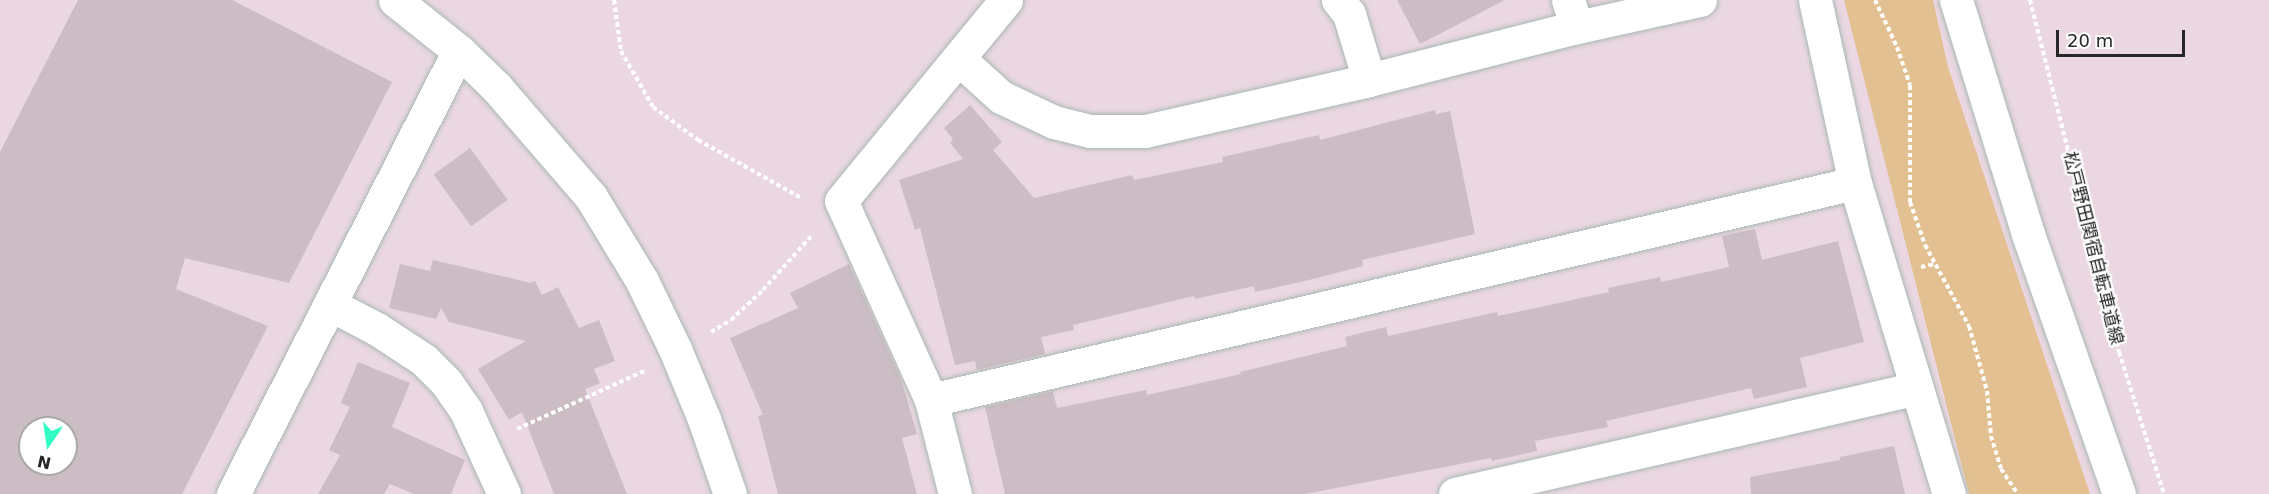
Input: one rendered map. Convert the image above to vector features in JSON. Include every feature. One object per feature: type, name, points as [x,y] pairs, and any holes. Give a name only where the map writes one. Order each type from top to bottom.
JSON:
[{"type":"street","points":[[395,0],[459,51],[530,123],[591,197],[642,281],[664,358],[704,419],[730,494]]},
{"type":"street","points":[[955,494],[932,400],[828,209],[959,59],[1006,0]]},
{"type":"street","points":[[1338,0],[1349,14],[1370,80]]},
{"type":"street","points":[[959,59],[1001,97],[1054,122],[1090,131],[1145,131],[1370,80],[1572,13],[1700,0]]},
{"type":"street","points":[[1815,0],[1855,183],[1915,389],[1949,494]]},
{"type":"street","points":[[1956,0],[2028,234],[2119,494]]},
{"type":"street","points":[[233,494],[459,51]]},
{"type":"street","points":[[932,400],[1855,183]]},
{"type":"street","points":[[331,305],[376,329],[424,360],[446,382],[466,411],[504,494]]},
{"type":"street","points":[[1455,494],[1915,389]]},
{"type":"path","points":[[483,445],[664,358],[731,320],[763,290],[817,229],[828,209],[813,205],[698,140],[653,107],[621,51],[614,0]]},
{"type":"path","points":[[1875,0],[1897,47],[1910,85],[1910,202],[1926,245],[1970,326],[1987,391],[1991,436],[2001,469],[2018,494]]},
{"type":"path","name":"松戸野田関宿自転車道線","points":[[2030,0],[2119,352],[2164,494]]},
{"type":"shaded area","points":[[1844,0],[1933,0],[1948,67],[2090,494],[1969,494]]},
{"type":"building","points":[[78,0],[232,0],[392,82],[289,283],[185,258],[176,289],[268,326],[182,494],[0,494],[0,152]]},
{"type":"building","points":[[1397,0],[1505,0],[1420,44]]},
{"type":"building","points":[[970,105],[1002,142],[993,150],[1034,198],[1132,175],[1134,180],[1223,162],[1222,157],[1319,135],[1320,140],[1435,110],[1436,114],[1450,111],[1475,234],[1362,260],[1363,266],[1313,279],[1255,292],[1254,286],[1195,299],[1194,296],[1073,325],[1074,330],[1041,337],[1045,354],[977,370],[975,361],[955,365],[920,228],[915,230],[899,180],[963,159],[950,143],[953,139],[944,128]]},
{"type":"building","points":[[470,148],[508,200],[471,226],[434,174]]},
{"type":"building","points":[[1755,229],[1762,260],[1838,241],[1864,342],[1800,358],[1807,387],[1754,399],[1751,388],[1606,421],[1608,427],[1535,441],[1537,451],[1305,494],[1005,494],[985,407],[1053,391],[1057,408],[1146,390],[1147,395],[1241,374],[1240,372],[1347,346],[1345,337],[1386,327],[1388,336],[1497,312],[1498,316],[1609,292],[1608,288],[1660,277],[1661,282],[1729,267],[1722,236]]},
{"type":"building","points":[[433,260],[531,283],[535,281],[542,295],[558,287],[579,328],[599,320],[615,361],[594,369],[600,383],[585,389],[627,494],[554,494],[522,412],[509,420],[478,369],[526,341],[449,322],[441,308],[436,319],[389,308],[400,264],[430,271]]},
{"type":"building","points":[[849,264],[901,379],[917,434],[902,438],[917,494],[778,494],[758,416],[763,415],[730,338],[798,308],[790,293]]},
{"type":"building","points":[[358,362],[410,383],[392,427],[465,460],[451,494],[414,494],[390,484],[384,494],[318,494],[340,455],[329,450],[350,407],[341,403]]},
{"type":"building","points":[[1894,446],[1905,494],[1751,494],[1750,477],[1840,460],[1840,457]]}]
